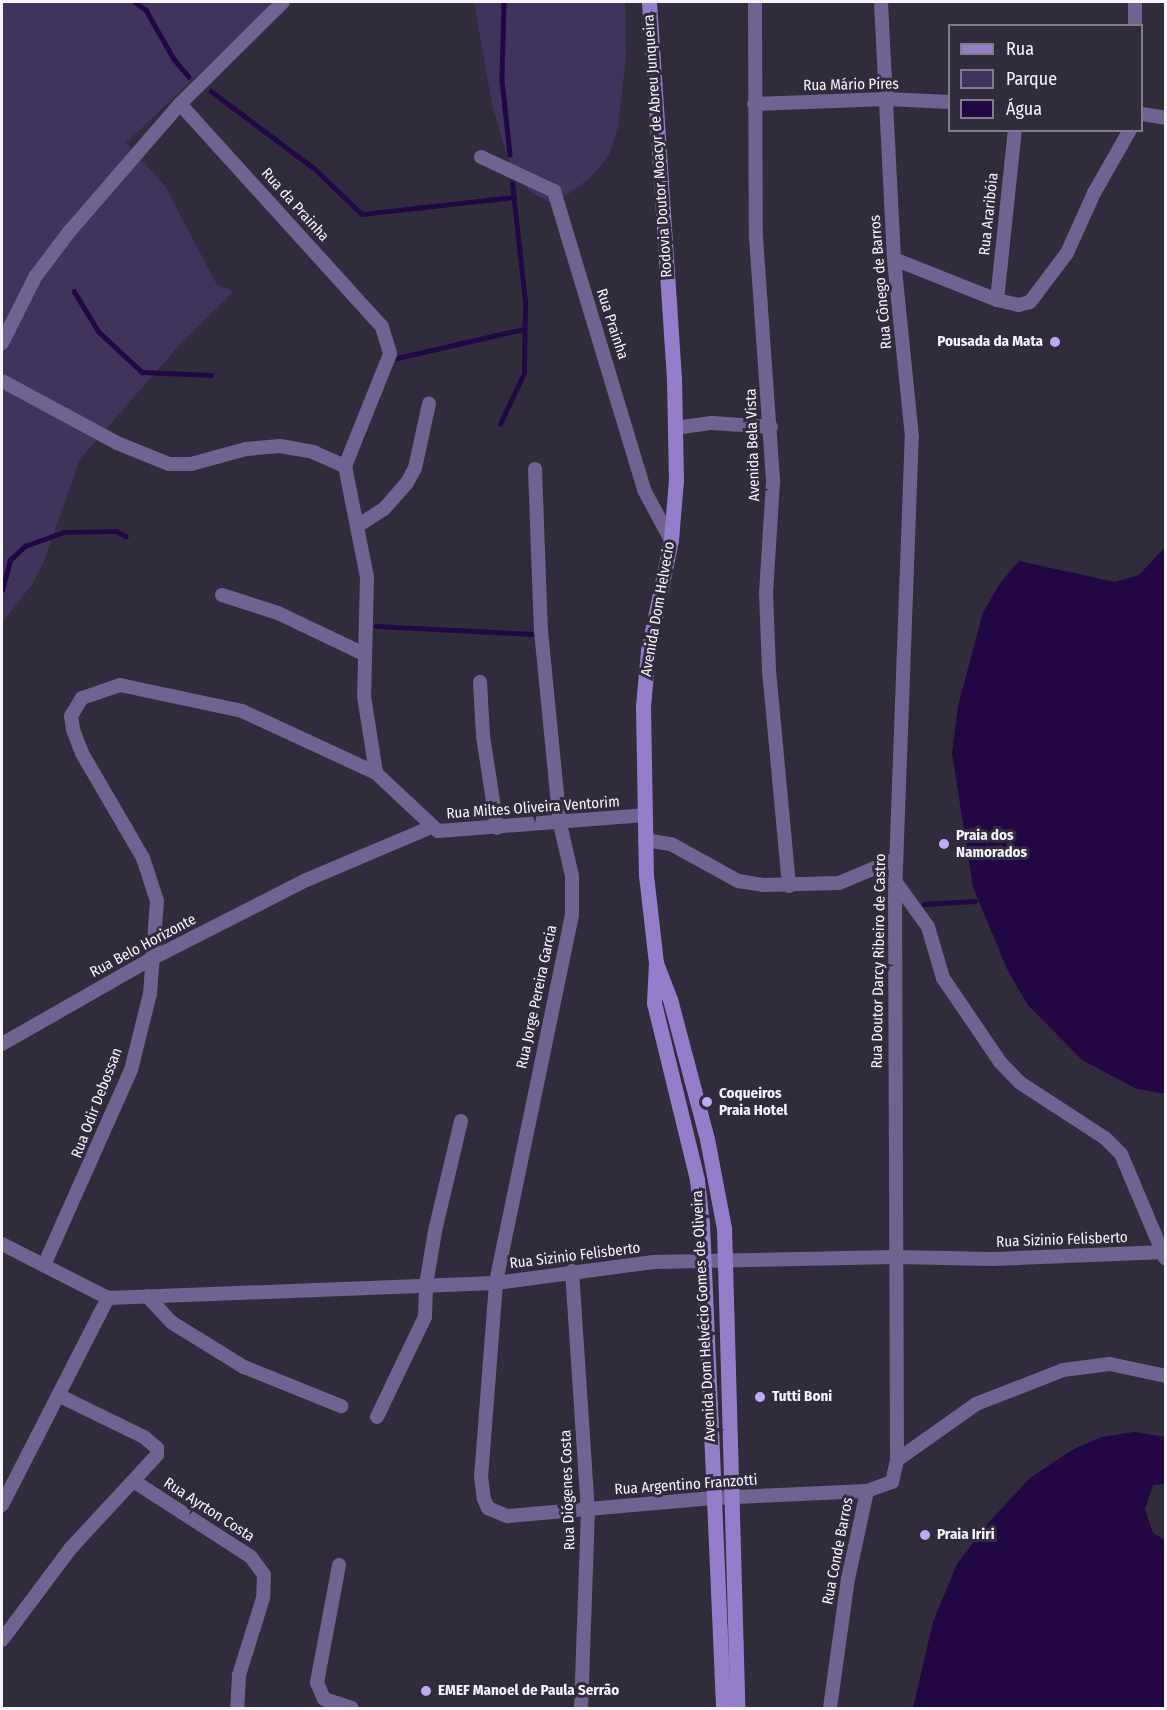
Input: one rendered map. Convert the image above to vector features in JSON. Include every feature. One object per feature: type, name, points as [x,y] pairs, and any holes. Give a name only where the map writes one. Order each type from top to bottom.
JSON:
[{"type":"street","points":[[2,343],[42,268],[180,104],[283,2]]},
{"type":"street","name":"Rodovia Doutor Moacyr de Abreu Junqueira","points":[[649,2],[667,290]]},
{"type":"street","name":"Avenida Bela Vista","points":[[755,2],[756,237],[771,427],[773,482],[766,592],[769,670],[789,886]]},
{"type":"street","name":"Rua Cônego de Barros","points":[[881,2],[894,259],[912,406],[910,462]]},
{"type":"street","points":[[1135,24],[1136,2]]},
{"type":"street","name":"Rua Mário Pires","points":[[754,104],[886,99],[948,102]]},
{"type":"street","name":"Rua da Prainha","points":[[180,104],[382,327],[390,354],[345,466]]},
{"type":"street","points":[[1143,114],[1166,118]]},
{"type":"street","name":"Rua Araribóia","points":[[998,300],[1015,132]]},
{"type":"street","points":[[894,259],[998,300],[1018,304],[1038,296],[1067,253],[1094,193],[1129,132]]},
{"type":"street","name":"Rua Prainha","points":[[481,157],[554,191],[644,490],[671,540]]},
{"type":"street","name":"Avenida Dom Helvecio","points":[[656,963],[645,840],[643,706],[648,651],[671,540],[676,480],[667,290]]},
{"type":"street","points":[[2,381],[117,443],[169,464],[191,464],[246,449],[280,446],[313,452],[345,466],[359,525],[367,577],[364,696],[376,773]]},
{"type":"street","points":[[359,525],[384,509],[407,483],[415,468],[429,404]]},
{"type":"street","points":[[675,428],[712,423],[771,427]]},
{"type":"street","name":"Rua Doutor Darcy Ribeiro de Castro","points":[[897,1460],[895,881],[910,462]]},
{"type":"street","name":"Rua Jorge Pereira Garcia","points":[[507,1516],[488,1508],[481,1476],[496,1283],[572,915],[572,876],[560,825],[541,631],[536,469]]},
{"type":"street","points":[[222,595],[278,613],[364,654]]},
{"type":"street","points":[[480,682],[483,736],[497,828]]},
{"type":"street","name":"Rua Miltes Oliveira Ventorim","points":[[71,716],[82,698],[97,690],[120,686],[142,688],[242,711],[376,773],[431,827],[446,832],[560,825],[644,815]]},
{"type":"street","name":"Rua Odir Debossan","points":[[45,1263],[131,1070],[150,994],[157,901],[143,858],[82,753],[71,716]]},
{"type":"street","name":"Rua Belo Horizonte","points":[[2,1042],[153,958],[304,881],[431,827]]},
{"type":"street","points":[[645,840],[671,844],[738,881],[789,886],[839,883],[896,859]]},
{"type":"street","points":[[895,881],[928,927],[943,978],[1000,1062],[1019,1082],[1105,1138],[1121,1154],[1165,1255]]},
{"type":"street","name":"Avenida Dom Helvécio Gomes de Oliveira","points":[[656,963],[670,999],[707,1139],[727,1260],[737,1708]]},
{"type":"street","name":"Avenida Dom Helvécio Gomes de Oliveira","points":[[656,963],[654,1003],[697,1180],[704,1261],[723,1708]]},
{"type":"street","points":[[377,1418],[425,1317],[426,1285],[461,1121]]},
{"type":"street","points":[[2,1244],[45,1263],[108,1298],[60,1396],[2,1505]]},
{"type":"street","name":"Rua Sizinio Felisberto","points":[[108,1298],[496,1283],[572,1271],[727,1260],[896,1257],[993,1259],[1165,1255]]},
{"type":"street","name":"Rua Diógenes Costa","points":[[572,1271],[588,1510],[581,1708]]},
{"type":"street","points":[[147,1296],[171,1322],[244,1367],[341,1406]]},
{"type":"street","name":"Rua Conde Barros","points":[[830,1708],[846,1590],[867,1491],[892,1482],[897,1460],[976,1404],[1063,1370],[1110,1364],[1166,1376]]},
{"type":"street","points":[[2,1640],[70,1549],[135,1482],[157,1455],[154,1444],[60,1396]]},
{"type":"street","name":"Rua Ayrton Costa","points":[[135,1482],[251,1557],[264,1575],[263,1598],[239,1675],[237,1708]]},
{"type":"street","name":"Rua Argentino Franzotti","points":[[507,1516],[713,1498],[867,1491]]},
{"type":"street","points":[[339,1565],[317,1677],[320,1694],[333,1704],[352,1708]]},
{"type":"green space","points":[[2,2],[274,2],[126,143],[165,186],[217,285],[234,291],[180,344],[80,459],[44,561],[33,583],[2,623]]},
{"type":"green space","points":[[474,2],[625,2],[626,56],[618,127],[609,155],[591,177],[553,205],[529,190],[511,167],[493,109]]},
{"type":"water","points":[[1165,547],[1166,1093],[1160,1093],[1137,1089],[1082,1060],[1027,1004],[1007,969],[973,887],[952,753],[958,706],[983,612],[1001,582],[1019,561],[1115,582],[1139,575]]},
{"type":"water","points":[[1134,1432],[1165,1437],[1165,1484],[1153,1485],[1145,1509],[1153,1533],[1165,1540],[1165,1708],[913,1708],[933,1622],[957,1564],[989,1522],[1030,1478],[1072,1450],[1101,1437]]},
{"type":"waterway","points":[[135,2],[146,10],[174,59],[189,77]]},
{"type":"waterway","points":[[504,2],[502,80],[510,155]]},
{"type":"waterway","points":[[211,91],[315,169],[362,214],[514,197]]},
{"type":"waterway","points":[[500,424],[524,373],[525,301],[512,184]]},
{"type":"waterway","points":[[74,291],[99,332],[142,372],[211,375]]},
{"type":"waterway","points":[[397,358],[524,329]]},
{"type":"waterway","points":[[2,590],[10,560],[25,546],[64,532],[116,531],[126,536]]},
{"type":"waterway","points":[[376,626],[532,634]]},
{"type":"waterway","points":[[924,904],[975,901]]},
{"type":"place","name":"Pousada da Mata","points":[[1055,342]]},
{"type":"place","name":"Praia dos Namorados","points":[[944,844]]},
{"type":"place","name":"Coqueiros Praia Hotel","points":[[707,1102]]},
{"type":"place","name":"Tutti Boni","points":[[760,1397]]},
{"type":"place","name":"Praia Iriri","points":[[925,1535]]},
{"type":"place","name":"EMEF Manoel de Paula Serrão","points":[[426,1691]]}]
